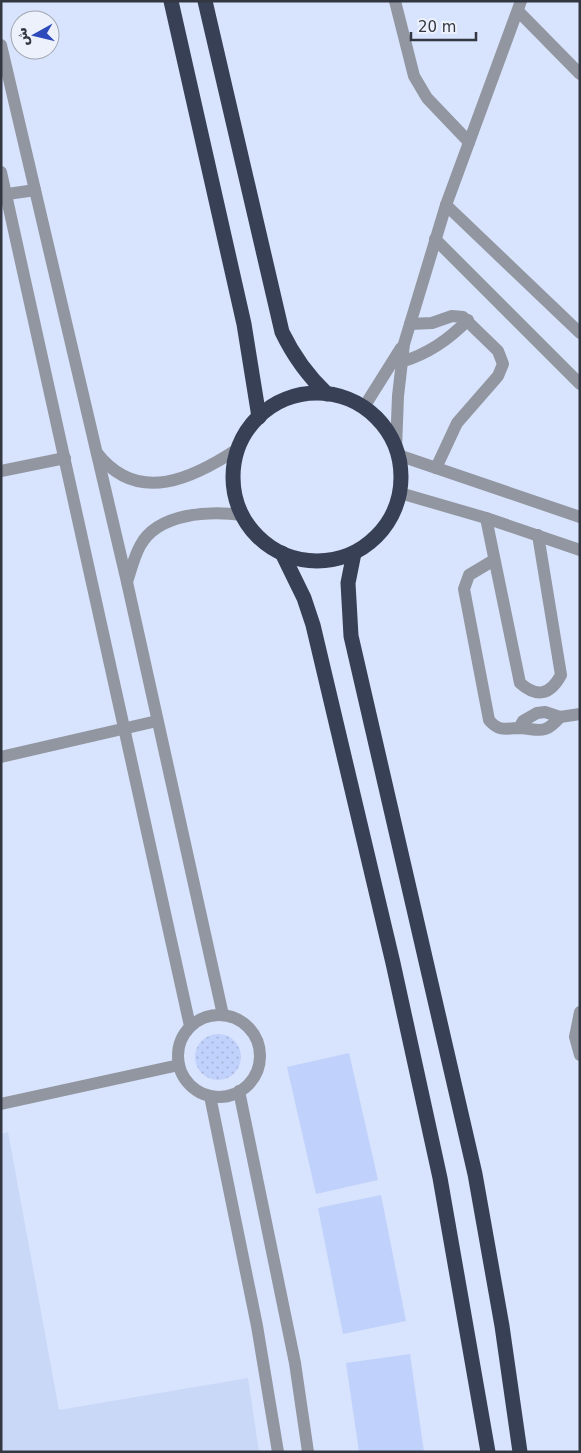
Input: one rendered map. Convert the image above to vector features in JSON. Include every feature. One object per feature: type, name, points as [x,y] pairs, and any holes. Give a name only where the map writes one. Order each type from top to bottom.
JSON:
[{"type":"highway","points":[[171,1],[246,332],[258,417]]},
{"type":"highway","points":[[205,1],[282,332],[293,355],[307,374],[328,394]]},
{"type":"highway","points":[[310,393],[328,394],[353,401],[364,407],[385,428],[397,452],[401,474],[400,493],[396,506],[384,529],[354,553],[321,561],[294,558],[282,554],[257,536],[243,515],[234,485],[235,460],[239,448],[258,417],[288,399],[310,393]]},
{"type":"highway","points":[[354,553],[348,582],[351,636],[476,1174],[502,1326],[520,1452]]},
{"type":"highway","points":[[282,554],[304,598],[313,625],[394,963],[440,1178],[488,1452]]},
{"type":"street","points":[[395,1],[406,52],[414,76],[427,98],[469,142]]},
{"type":"street","points":[[580,74],[520,6],[446,205],[404,344],[398,396],[397,452],[436,468],[580,517]]},
{"type":"street","points":[[1,44],[126,582],[223,1015]]},
{"type":"street","points":[[1,172],[4,195],[65,458],[190,1026]]},
{"type":"street","points":[[4,195],[35,190]]},
{"type":"street","points":[[446,205],[580,333]]},
{"type":"street","points":[[435,239],[580,384]]},
{"type":"street","points":[[410,324],[432,323],[452,316],[468,320],[502,357],[502,370],[457,424],[436,468]]},
{"type":"street","points":[[401,362],[417,357],[444,342],[468,320]]},
{"type":"street","points":[[364,407],[404,344]]},
{"type":"street","points":[[95,450],[103,461],[124,476],[136,481],[162,483],[192,474],[239,448]]},
{"type":"street","points":[[1,471],[65,458]]},
{"type":"street","points":[[400,493],[486,518],[580,550]]},
{"type":"street","points":[[126,582],[141,544],[158,527],[185,516],[205,513],[223,512],[243,515]]},
{"type":"street","points":[[486,518],[520,683],[530,692],[543,693],[555,686],[561,675],[538,535]]},
{"type":"street","points":[[494,560],[469,575],[464,589],[486,715],[497,728],[503,730],[519,728],[534,731],[542,730],[555,723],[560,717]]},
{"type":"street","points":[[519,728],[523,721],[537,713],[545,712],[560,717],[580,714]]},
{"type":"street","points":[[1,757],[157,721]]},
{"type":"street","points":[[580,1012],[575,1037],[580,1055]]},
{"type":"street","points":[[223,1015],[236,1018],[246,1025],[254,1036],[259,1048],[260,1060],[256,1073],[249,1083],[239,1092],[220,1097],[210,1096],[190,1085],[179,1065],[180,1041],[190,1026],[210,1016],[223,1015]]},
{"type":"street","points":[[1,1104],[179,1065]]},
{"type":"street","points":[[239,1092],[295,1363],[308,1452]]},
{"type":"street","points":[[210,1096],[258,1326],[278,1452]]},
{"type":"shaded area","points":[[213,1034],[223,1034],[237,1044],[241,1057],[237,1070],[231,1076],[223,1080],[213,1080],[199,1070],[195,1062],[195,1052],[205,1038]]},
{"type":"shaded area","points":[[349,1053],[378,1180],[316,1194],[287,1067]]},
{"type":"shaded area","points":[[8,1132],[59,1410],[248,1378],[259,1452],[1,1452],[1,1134]]},
{"type":"shaded area","points":[[381,1195],[406,1321],[343,1334],[318,1208]]},
{"type":"shaded area","points":[[410,1354],[424,1452],[359,1452],[346,1363]]}]
